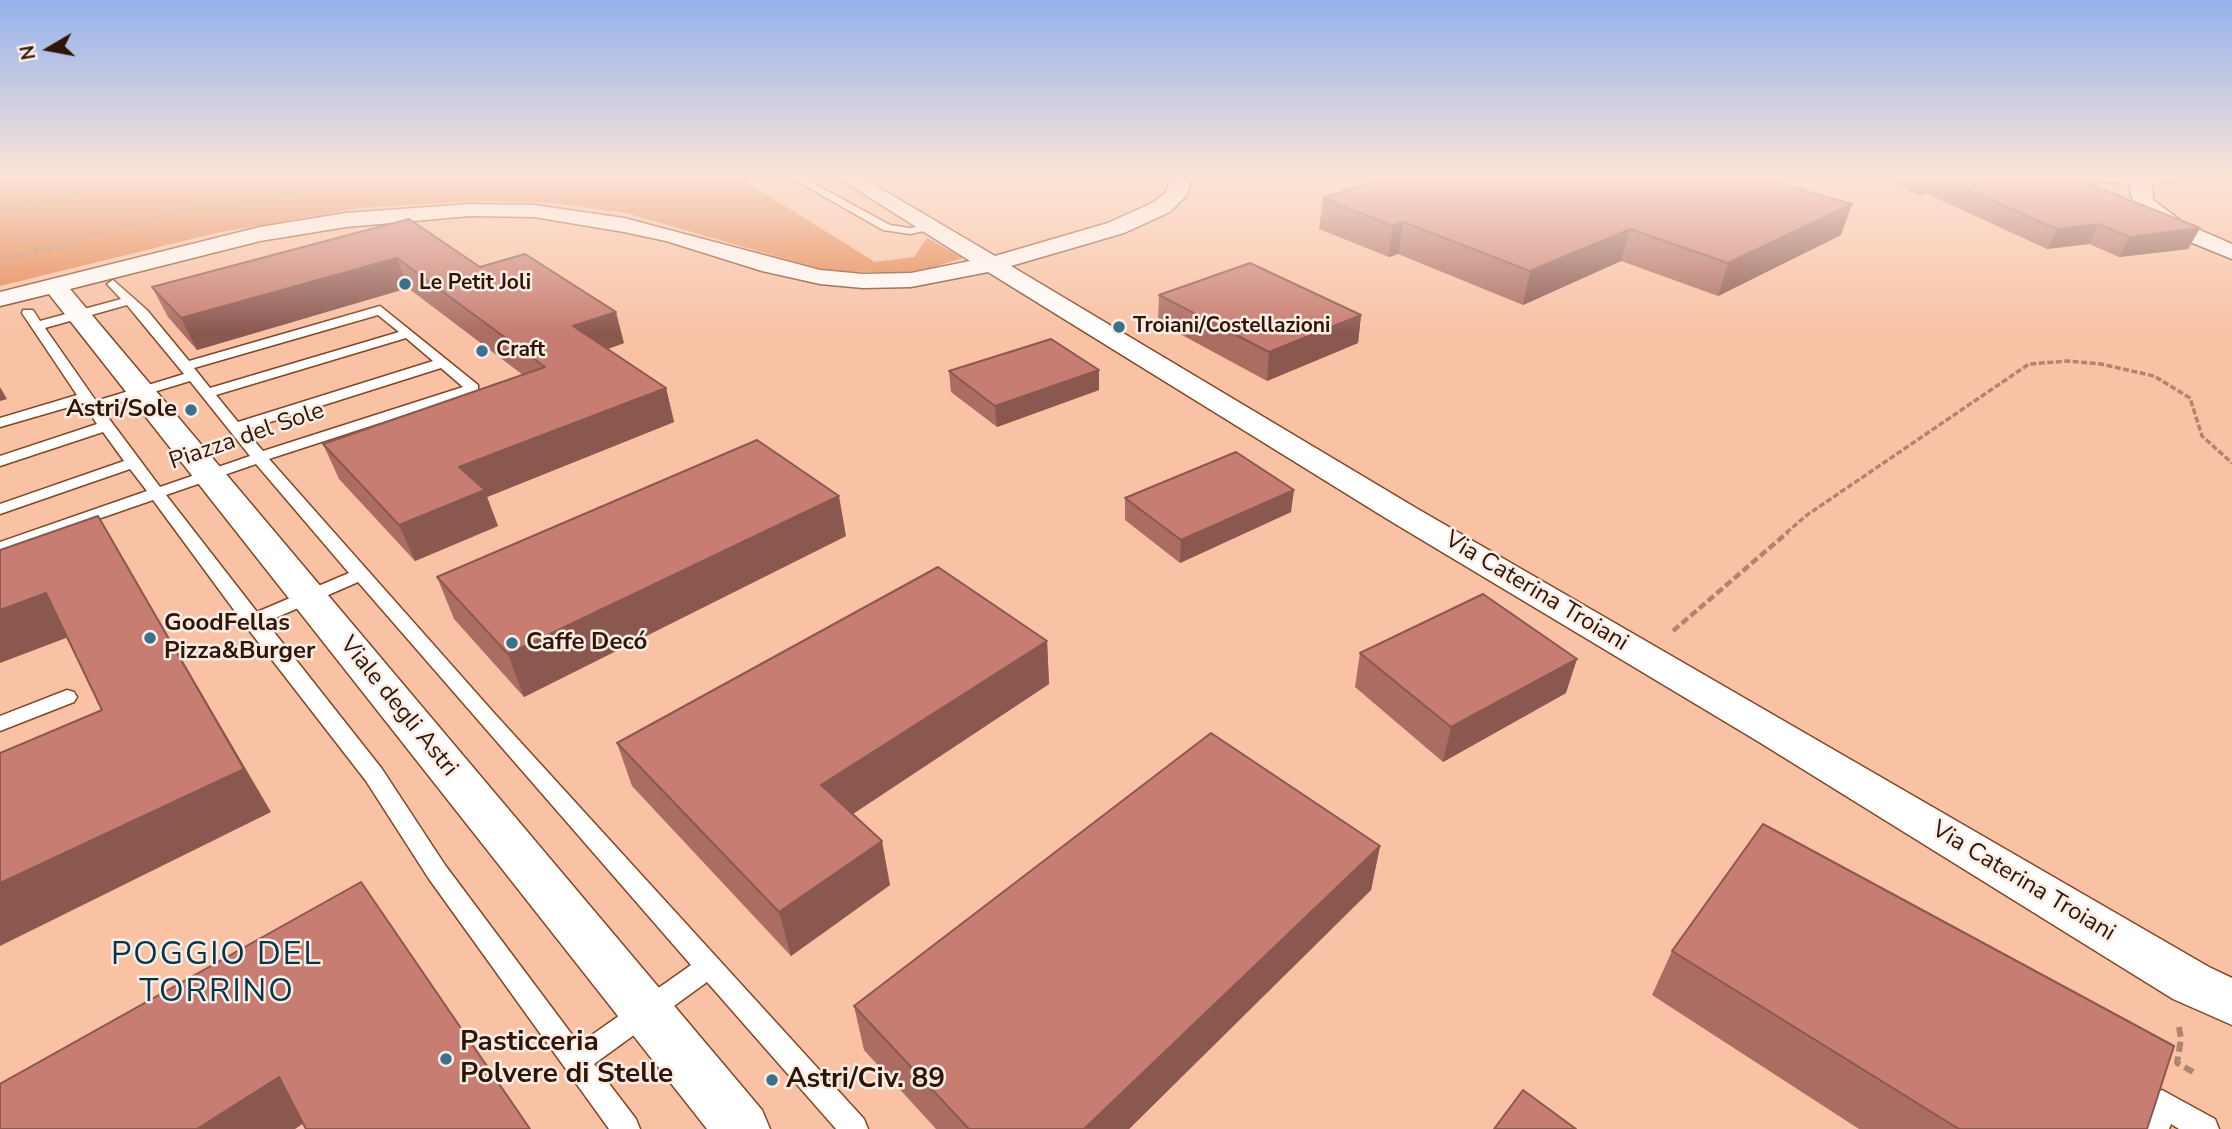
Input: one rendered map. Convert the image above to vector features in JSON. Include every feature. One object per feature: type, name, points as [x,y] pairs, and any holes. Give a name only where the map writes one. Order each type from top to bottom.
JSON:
[{"type":"street","points":[[0,299],[50,310],[294,228]]},
{"type":"street","points":[[634,228],[673,236],[795,272],[844,280],[911,280],[994,264],[1115,228]]},
{"type":"street","name":"Via Caterina Troiani","points":[[932,228],[1392,508],[2191,983],[2232,1002]]},
{"type":"street","points":[[2176,228],[2232,251]]},
{"type":"street","name":"Viale degli Astri","points":[[50,310],[141,391],[742,1129]]},
{"type":"lane","points":[[886,228],[910,231],[932,228]]},
{"type":"lane","points":[[113,284],[192,370],[261,457],[527,764],[854,1129]]},
{"type":"lane","points":[[130,300],[50,310],[90,401],[253,621],[374,775],[437,872],[626,1129]]},
{"type":"lane","name":"Piazza del Sole","points":[[0,423],[141,391],[192,370],[380,310],[473,388],[261,457],[0,548]]},
{"type":"lane","name":"Piazza del Sole","points":[[209,393],[407,334]]},
{"type":"lane","name":"Piazza del Sole","points":[[237,427],[442,363]]},
{"type":"lane","points":[[0,461],[106,426]]},
{"type":"lane","name":"Piazza del Sole","points":[[0,509],[134,463]]},
{"type":"lane","points":[[253,621],[362,574]]},
{"type":"lane","points":[[0,724],[67,697]]},
{"type":"lane","points":[[577,1061],[709,966]]},
{"type":"lane","points":[[2155,1129],[2162,1103],[2205,1129]]},
{"type":"path","points":[[0,259],[119,228]]},
{"type":"path","points":[[1644,656],[1807,514],[2029,364],[2068,360],[2101,364],[2154,376],[2190,398],[2202,436],[2232,463]]},
{"type":"path","points":[[2175,1013],[2181,1039],[2177,1063],[2193,1072]]},
{"type":"shaded area","points":[[0,228],[247,228],[216,233],[0,286]]},
{"type":"shaded area","points":[[677,228],[820,228],[875,262],[914,257],[927,238],[963,258],[914,273],[827,271]]},
{"type":"building","points":[[376,228],[422,228],[480,267],[525,254],[616,312],[573,326],[666,388],[459,467],[485,490],[399,525],[323,444],[545,367],[397,258],[181,318],[152,287]]},
{"type":"building","points":[[1418,228],[1802,228],[1728,263],[1630,229],[1530,271]]},
{"type":"building","points":[[2108,228],[2200,228],[2129,237]]},
{"type":"building","points":[[1250,263],[1361,315],[1269,352],[1159,295]]},
{"type":"building","points":[[1051,339],[1099,370],[995,406],[949,371]]},
{"type":"building","points":[[757,440],[839,496],[508,654],[437,577]]},
{"type":"building","points":[[1236,452],[1294,490],[1181,540],[1125,498]]},
{"type":"building","points":[[98,516],[244,769],[0,883],[0,753],[102,710],[46,593],[0,610],[0,550]]},
{"type":"building","points":[[938,567],[1047,641],[821,785],[882,841],[779,912],[617,743]]},
{"type":"building","points":[[1483,594],[1577,659],[1451,727],[1360,653]]},
{"type":"building","points":[[1211,733],[1380,846],[1084,1129],[969,1129],[854,1006]]},
{"type":"building","points":[[1763,824],[2174,1046],[2147,1129],[1959,1129],[1672,951]]},
{"type":"building","points":[[361,882],[530,1129],[306,1129],[279,1077],[197,1129],[0,1129],[0,1084]]},
{"type":"building","points":[[1523,1090],[1576,1129],[1494,1129]]},
{"type":"place","name":"Le Petit Joli","points":[[405,284]]},
{"type":"place","name":"Troiani/Costellazioni","points":[[1119,327]]},
{"type":"place","name":"Craft","points":[[482,351]]},
{"type":"place","name":"Astri/Sole","points":[[191,410]]},
{"type":"place","name":"GoodFellas Pizza&Burger","points":[[150,638]]},
{"type":"place","name":"Caffe Decó","points":[[512,643]]},
{"type":"place","name":"Pasticceria Polvere di Stelle","points":[[446,1059]]},
{"type":"place","name":"Astri/Civ. 89","points":[[772,1080]]},
{"type":"district","name":"POGGIO DEL TORRINO","points":[[217,974]]}]
